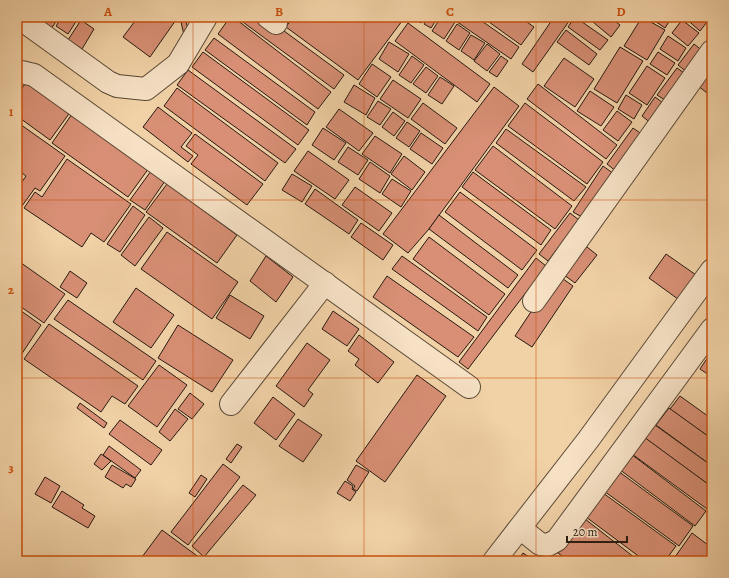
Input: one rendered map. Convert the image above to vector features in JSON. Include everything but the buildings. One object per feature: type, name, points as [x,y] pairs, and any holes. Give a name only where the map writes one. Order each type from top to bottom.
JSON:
[{"type":"lane","points":[[18,17],[108,82],[117,86],[146,90],[178,64],[206,17]]},
{"type":"lane","points":[[534,301],[712,51]]},
{"type":"lane","points":[[17,71],[34,75],[469,387]]},
{"type":"lane","points":[[494,561],[588,440],[712,270]]},
{"type":"lane","points":[[231,404],[325,283]]},
{"type":"lane","points":[[520,528],[549,553],[712,329]]},
{"type":"lane","points":[[653,352],[681,371]]}]
